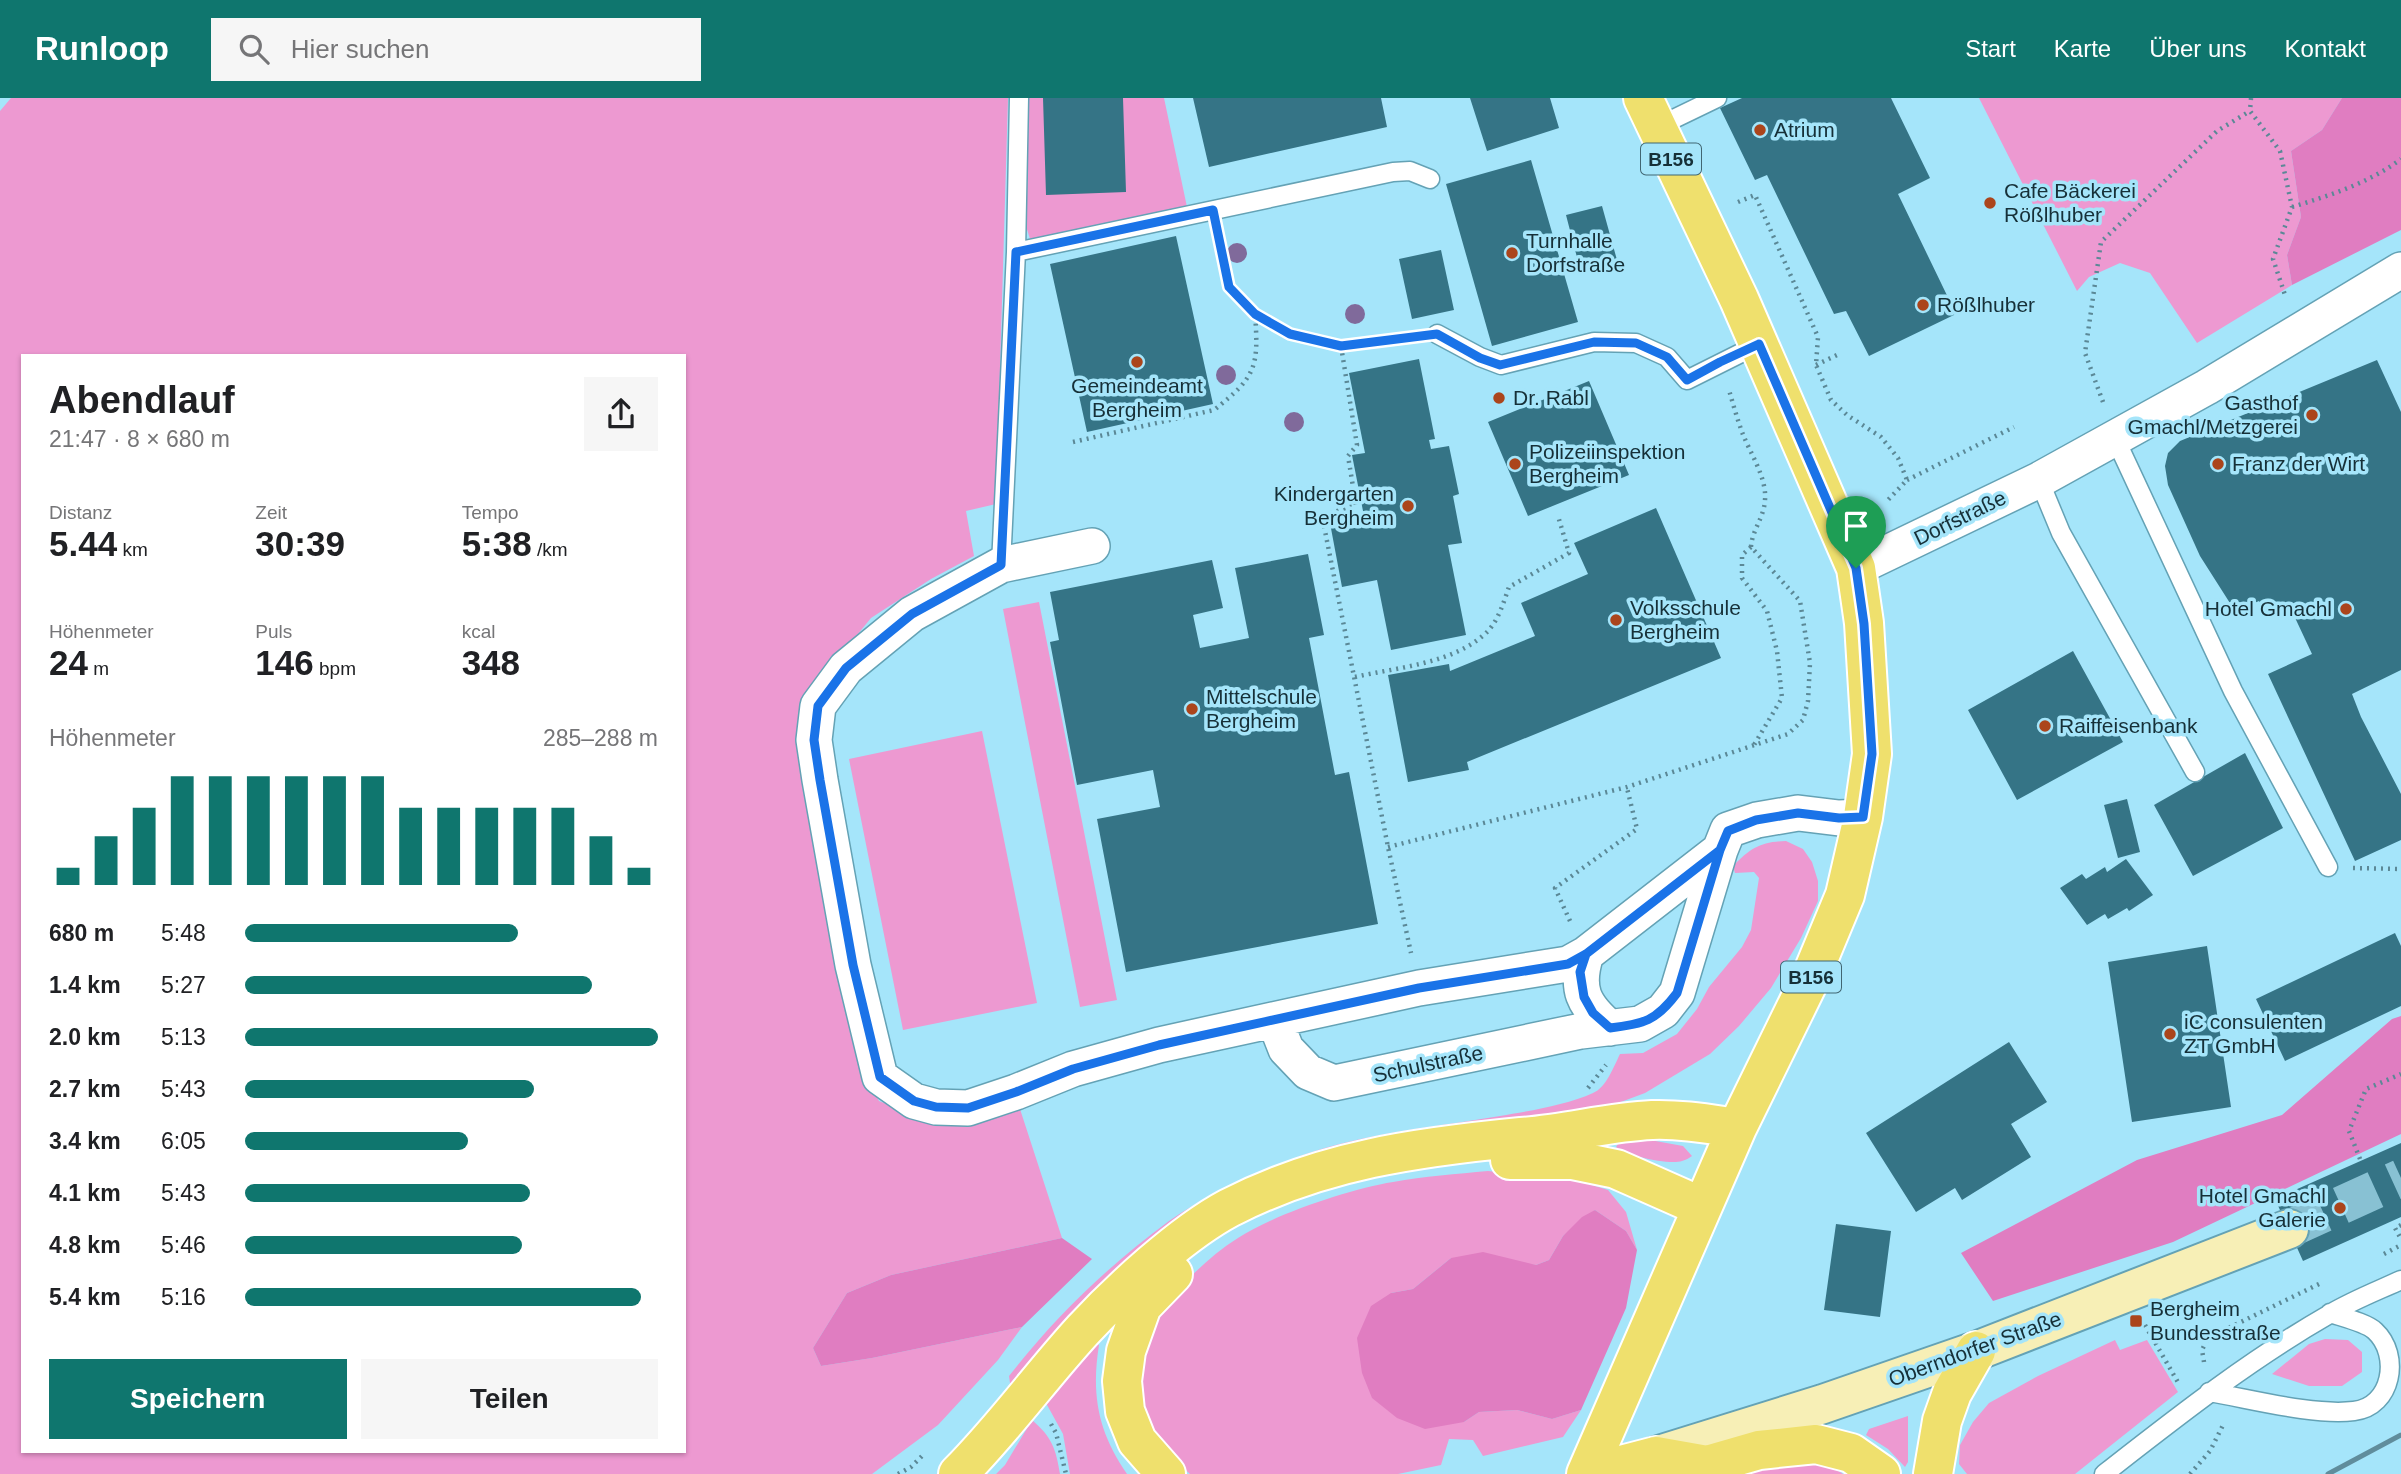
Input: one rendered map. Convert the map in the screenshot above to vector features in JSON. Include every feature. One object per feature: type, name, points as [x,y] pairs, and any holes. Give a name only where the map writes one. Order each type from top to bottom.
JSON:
[{"type":"main road","name":"B156","points":[[1586,1474],[1737,1128],[1810,979],[1844,895],[1863,817],[1872,754],[1864,624],[1856,568],[1759,344],[1650,112]]},
{"type":"main road","points":[[958,1474],[1115,1298],[1171,1250],[1228,1209],[1299,1177],[1362,1159],[1441,1144],[1541,1136],[1653,1120],[1737,1128]]},
{"type":"main road","points":[[1166,1474],[1138,1441],[1125,1410],[1122,1381],[1126,1351],[1142,1306],[1191,1256],[1236,1226],[1298,1196],[1370,1175],[1524,1159],[1572,1160],[1616,1169],[1702,1207]]},
{"type":"main road","name":"Oberndorfer Straße","points":[[1657,1456],[1823,1404],[1976,1351],[2289,1229]]},
{"type":"main road","points":[[1933,1474],[1942,1421],[1952,1393],[1976,1351]]},
{"type":"main road","name":"B156","points":[[1586,1474],[1657,1456],[1707,1465],[1759,1450],[1816,1444],[1851,1453],[1881,1474]]},
{"type":"street","name":"Dorfstraße","points":[[1856,568],[2039,480],[2401,270]]},
{"type":"street","name":"Schulstraße","points":[[1092,546],[1001,565],[912,614],[846,668],[818,706],[814,740],[820,780],[853,965],[880,1077],[914,1101],[936,1107],[968,1108],[1085,1065],[1159,1045],[1419,988],[1568,964],[1586,954],[1720,850]]},
{"type":"street","name":"Schulstraße","points":[[1275,1021],[1286,1049],[1308,1072],[1334,1083],[1581,1031],[1640,1024],[1663,1011],[1677,993],[1728,831],[1756,820],[1798,813],[1839,818],[1863,817]]},
{"type":"street","points":[[1586,954],[1580,972],[1584,997],[1593,1013],[1610,1028]]},
{"type":"lane","points":[[1001,565],[1016,252],[1019,98]]},
{"type":"lane","points":[[1650,112],[1717,98]]},
{"type":"lane","points":[[1016,252],[1393,172],[1410,171],[1430,179]]},
{"type":"lane","points":[[1437,334],[1480,358],[1500,365],[1594,342],[1636,343],[1667,357],[1687,380],[1759,344]]},
{"type":"lane","points":[[2115,438],[2233,691],[2328,867]]},
{"type":"lane","points":[[2039,480],[2061,533],[2195,772]]},
{"type":"lane","points":[[2104,1474],[2253,1361],[2330,1313],[2401,1280]]},
{"type":"lane","points":[[2209,1392],[2325,1411],[2357,1411],[2377,1400],[2389,1382],[2392,1363],[2386,1345],[2375,1330],[2330,1313]]},
{"type":"path","points":[[2251,98],[2250,111],[2280,151],[2292,207],[2273,259],[2296,333]]},
{"type":"path","points":[[2115,438],[2085,353],[2101,242],[2217,131],[2250,111]]},
{"type":"path","points":[[2292,207],[2338,193],[2385,171],[2401,159]]},
{"type":"path","points":[[1738,202],[1755,195],[1818,337],[1816,365],[1832,400],[1847,415],[1881,437],[1898,458],[1907,480]]},
{"type":"path","points":[[1213,210],[1229,287],[1255,314],[1290,334],[1341,346],[1437,334]]},
{"type":"path","points":[[1073,442],[1214,410],[1232,396],[1250,376],[1258,350],[1255,314]]},
{"type":"path","points":[[1341,346],[1357,445],[1348,456],[1356,505],[1322,516],[1419,988]]},
{"type":"path","points":[[1816,365],[1837,355]]},
{"type":"path","points":[[1720,362],[1764,486],[1762,515],[1752,534],[1751,547],[1742,555],[1742,578],[1767,611],[1777,651],[1782,698],[1754,746]]},
{"type":"path","points":[[1887,501],[1907,480],[2014,427]]},
{"type":"path","points":[[1355,677],[1448,656],[1488,630],[1502,608],[1509,587],[1569,553],[1558,516]]},
{"type":"path","points":[[1388,847],[1627,788],[1788,734],[1803,720],[1808,701],[1810,663],[1800,601],[1751,547]]},
{"type":"path","points":[[1586,954],[1555,888],[1637,829],[1627,788]]},
{"type":"path","points":[[2328,867],[2401,869]]},
{"type":"path","points":[[2360,1158],[2349,1131],[2366,1089],[2401,1074]]},
{"type":"path","points":[[2398,1227],[2401,1238]]},
{"type":"path","points":[[2377,1257],[2401,1245]]},
{"type":"path","points":[[2208,1338],[2328,1280]]},
{"type":"path","points":[[2126,1292],[2181,1387],[2209,1392]]},
{"type":"path","points":[[2190,1474],[2210,1451],[2229,1413]]},
{"type":"shaded area","points":[[11,98],[1008,98],[996,504],[966,511],[974,556],[931,579],[871,618],[812,690],[798,752],[858,1063],[879,1101],[929,1121],[1019,1106],[1062,1238],[891,1275],[847,1293],[813,1348],[821,1366],[1022,1327],[998,1360],[938,1425],[872,1474],[0,1474],[0,111]]},
{"type":"shaded area","points":[[1027,98],[1164,98],[1187,207],[1030,239],[1025,223]]},
{"type":"shaded area","points":[[1979,98],[2342,98],[2322,130],[2291,151],[2301,217],[2287,255],[2292,285],[2197,343],[2150,273],[2120,263],[2089,277],[2077,291]]},
{"type":"shaded area","points":[[2342,98],[2401,98],[2401,230],[2292,285],[2287,255],[2301,217],[2291,151],[2322,130]]},
{"type":"shaded area","points":[[1039,602],[1117,1000],[1080,1007],[1003,609]]},
{"type":"shaded area","points":[[982,731],[1037,1003],[903,1030],[849,759]]},
{"type":"shaded area","points":[[1786,841],[1803,849],[1812,862],[1818,881],[1818,901],[1801,938],[1771,988],[1739,1026],[1710,1054],[1645,1093],[1594,1112],[1285,1172],[1017,1383],[1010,1383],[1009,1376],[1027,1354],[1104,1274],[1169,1221],[1222,1190],[1278,1165],[1332,1146],[1548,1107],[1598,1090],[1620,1054],[1643,1053],[1677,1034],[1697,1009],[1709,987],[1742,947],[1751,930],[1759,878],[1754,872],[1735,873],[1733,866],[1756,847]]},
{"type":"shaded area","points":[[2401,1016],[2401,1134],[2173,1242],[1993,1301],[1961,1253],[2137,1160],[2282,1115],[2392,1019]]},
{"type":"shaded area","points":[[1639,1138],[1683,1146],[1692,1156],[1676,1162],[1658,1161],[1629,1154],[1616,1147],[1620,1141]]},
{"type":"shaded area","points":[[1488,1171],[1579,1181],[1608,1190],[1626,1212],[1637,1250],[1626,1231],[1595,1210],[1563,1236],[1549,1260],[1536,1265],[1451,1258],[1413,1289],[1391,1293],[1464,1422],[1479,1412],[1517,1410],[1552,1419],[1581,1410],[1563,1437],[1483,1456],[1473,1440],[1449,1439],[1441,1465],[1398,1474],[1190,1474],[1169,1452],[1153,1430],[1143,1404],[1139,1374],[1142,1348],[1164,1305],[1208,1260],[1254,1229],[1335,1196],[1405,1180]]},
{"type":"shaded area","points":[[1595,1210],[1626,1231],[1637,1250],[1626,1308],[1581,1410],[1552,1419],[1517,1410],[1479,1412],[1464,1422],[1425,1429],[1397,1418],[1372,1398],[1362,1373],[1357,1338],[1371,1306],[1391,1293],[1413,1289],[1451,1258],[1483,1252],[1536,1265],[1549,1260],[1563,1236],[1582,1217]]},
{"type":"shaded area","points":[[1062,1238],[1092,1259],[1022,1327],[821,1366],[813,1348],[847,1293],[891,1275]]},
{"type":"shaded area","points":[[2325,1339],[2348,1340],[2362,1352],[2362,1372],[2342,1386],[2309,1386],[2272,1374],[2309,1344]]},
{"type":"shaded area","points":[[2115,1340],[2120,1350],[2147,1340],[2178,1392],[2075,1474],[1967,1474],[1959,1464],[1960,1445],[1973,1422],[1989,1403],[2038,1376]]},
{"type":"shaded area","points":[[1094,1341],[1099,1345],[1096,1380],[1099,1413],[1109,1443],[1127,1474],[1070,1474],[1063,1434],[1046,1403]]},
{"type":"shaded area","points":[[1908,1416],[1908,1462],[1905,1467],[1888,1449],[1866,1435],[1869,1429]]},
{"type":"shaded area","points":[[1032,1420],[1052,1444],[1060,1474],[996,1474],[1005,1465]]},
{"type":"shaded area","points":[[1800,1463],[1832,1467],[1843,1474],[1729,1474]]},
{"type":"building","points":[[1043,98],[1123,98],[1126,192],[1046,195]]},
{"type":"building","points":[[1193,98],[1381,98],[1387,127],[1209,167]]},
{"type":"building","points":[[1470,98],[1550,98],[1559,128],[1487,151]]},
{"type":"building","points":[[1742,98],[1891,98],[1930,178],[1898,194],[1956,314],[1869,356],[1846,311],[1834,314],[1767,175],[1755,180],[1720,108]]},
{"type":"building","name":"Turnhalle Dorfstraße","points":[[1531,160],[1578,322],[1492,346],[1446,184]]},
{"type":"building","points":[[1602,206],[1617,260],[1580,269],[1566,215]]},
{"type":"building","name":"Gemeindeamt Bergheim","points":[[1176,236],[1213,404],[1087,432],[1050,264]]},
{"type":"building","points":[[1441,250],[1454,310],[1412,319],[1399,259]]},
{"type":"building","name":"Kindergarten Bergheim","points":[[1419,359],[1435,439],[1429,440],[1431,449],[1449,446],[1459,494],[1453,496],[1462,543],[1448,545],[1466,635],[1391,650],[1377,580],[1342,587],[1330,523],[1364,516],[1352,455],[1365,453],[1349,373]]},
{"type":"building","name":"Hotel Gmachl","points":[[2377,360],[2401,412],[2401,670],[2352,694],[2401,794],[2401,840],[2355,861],[2268,674],[2312,654],[2290,607],[2269,616],[2259,601],[2235,611],[2200,556],[2168,485],[2165,466],[2168,453],[2180,441]]},
{"type":"building","points":[[1589,381],[1629,475],[1528,516],[1488,422]]},
{"type":"building","name":"Volksschule Bergheim","points":[[1656,508],[1721,658],[1467,762],[1469,770],[1408,782],[1388,675],[1449,664],[1450,671],[1535,636],[1521,603],[1588,574],[1574,543]]},
{"type":"building","name":"Mittelschule Bergheim","points":[[1308,554],[1324,635],[1309,638],[1335,775],[1349,772],[1378,924],[1126,972],[1097,819],[1160,807],[1153,770],[1077,785],[1050,642],[1059,640],[1050,592],[1212,560],[1223,608],[1193,615],[1200,648],[1249,638],[1235,568]]},
{"type":"building","name":"Raiffeisenbank","points":[[2073,651],[2123,742],[2017,800],[1968,710]]},
{"type":"building","points":[[2245,753],[2283,828],[2193,876],[2154,805]]},
{"type":"building","points":[[2127,799],[2140,852],[2118,858],[2104,805]]},
{"type":"building","points":[[2126,859],[2153,895],[2129,911],[2127,908],[2108,919],[2105,914],[2087,925],[2060,888],[2082,874],[2086,879],[2105,867],[2107,872]]},
{"type":"building","points":[[2395,933],[2401,946],[2401,1006],[2285,1061],[2256,999]]},
{"type":"building","name":"iC consulenten ZT GmbH","points":[[2207,946],[2231,1107],[2132,1122],[2108,962]]},
{"type":"building","points":[[2009,1042],[2047,1102],[2011,1124],[2031,1157],[1962,1200],[1955,1188],[1916,1212],[1866,1133]]},
{"type":"building","name":"Hotel Gmachl Galerie","points":[[2401,1143],[2401,1217],[2303,1261],[2275,1199]]},
{"type":"building","points":[[1836,1224],[1891,1231],[1880,1317],[1824,1310]]},
{"type":"tunnel","points":[[2289,1229],[2401,1178]]},
{"type":"railway","points":[[2328,1474],[2401,1435]]},
{"type":"place","name":"Atrium","points":[[1760,130]]},
{"type":"place","name":"Cafe Bäckerei Rößlhuber","points":[[1990,203]]},
{"type":"place","name":"Turnhalle Dorfstraße","points":[[1512,253]]},
{"type":"place","name":"Rößlhuber","points":[[1923,305]]},
{"type":"place","name":"Gemeindeamt Bergheim","points":[[1137,362]]},
{"type":"place","name":"Dr. Rabl","points":[[1499,398]]},
{"type":"place","name":"Gasthof Gmachl/Metzgerei","points":[[2312,415]]},
{"type":"place","name":"Polizeiinspektion Bergheim","points":[[1515,464]]},
{"type":"place","name":"Franz der Wirt","points":[[2218,464]]},
{"type":"place","name":"Kindergarten Bergheim","points":[[1408,506]]},
{"type":"place","name":"Hotel Gmachl","points":[[2346,609]]},
{"type":"place","name":"Volksschule Bergheim","points":[[1616,620]]},
{"type":"place","name":"Mittelschule Bergheim","points":[[1192,709]]},
{"type":"place","name":"Raiffeisenbank","points":[[2045,726]]},
{"type":"place","name":"iC consulenten ZT GmbH","points":[[2170,1034]]},
{"type":"place","name":"Hotel Gmachl Galerie","points":[[2340,1208]]},
{"type":"place","name":"Bergheim Bundesstraße","points":[[2136,1321]]},
{"type":"route","points":[[1856,568],[1759,344],[1687,380],[1667,357],[1636,343],[1594,342],[1500,365],[1480,358],[1437,334],[1341,346],[1290,334],[1255,314],[1229,287],[1213,210],[1016,252],[1001,565],[912,614],[846,668],[818,706],[814,740],[820,780],[853,965],[880,1077],[914,1101],[936,1107],[968,1108],[1073,1069],[1159,1045],[1419,988],[1568,964],[1586,954],[1720,850],[1677,993],[1663,1011],[1640,1024],[1610,1028],[1593,1013],[1584,997],[1580,972],[1586,954],[1644,908],[1720,850],[1728,831],[1756,820],[1798,813],[1839,818],[1863,817],[1872,754],[1864,624],[1856,568]]}]
